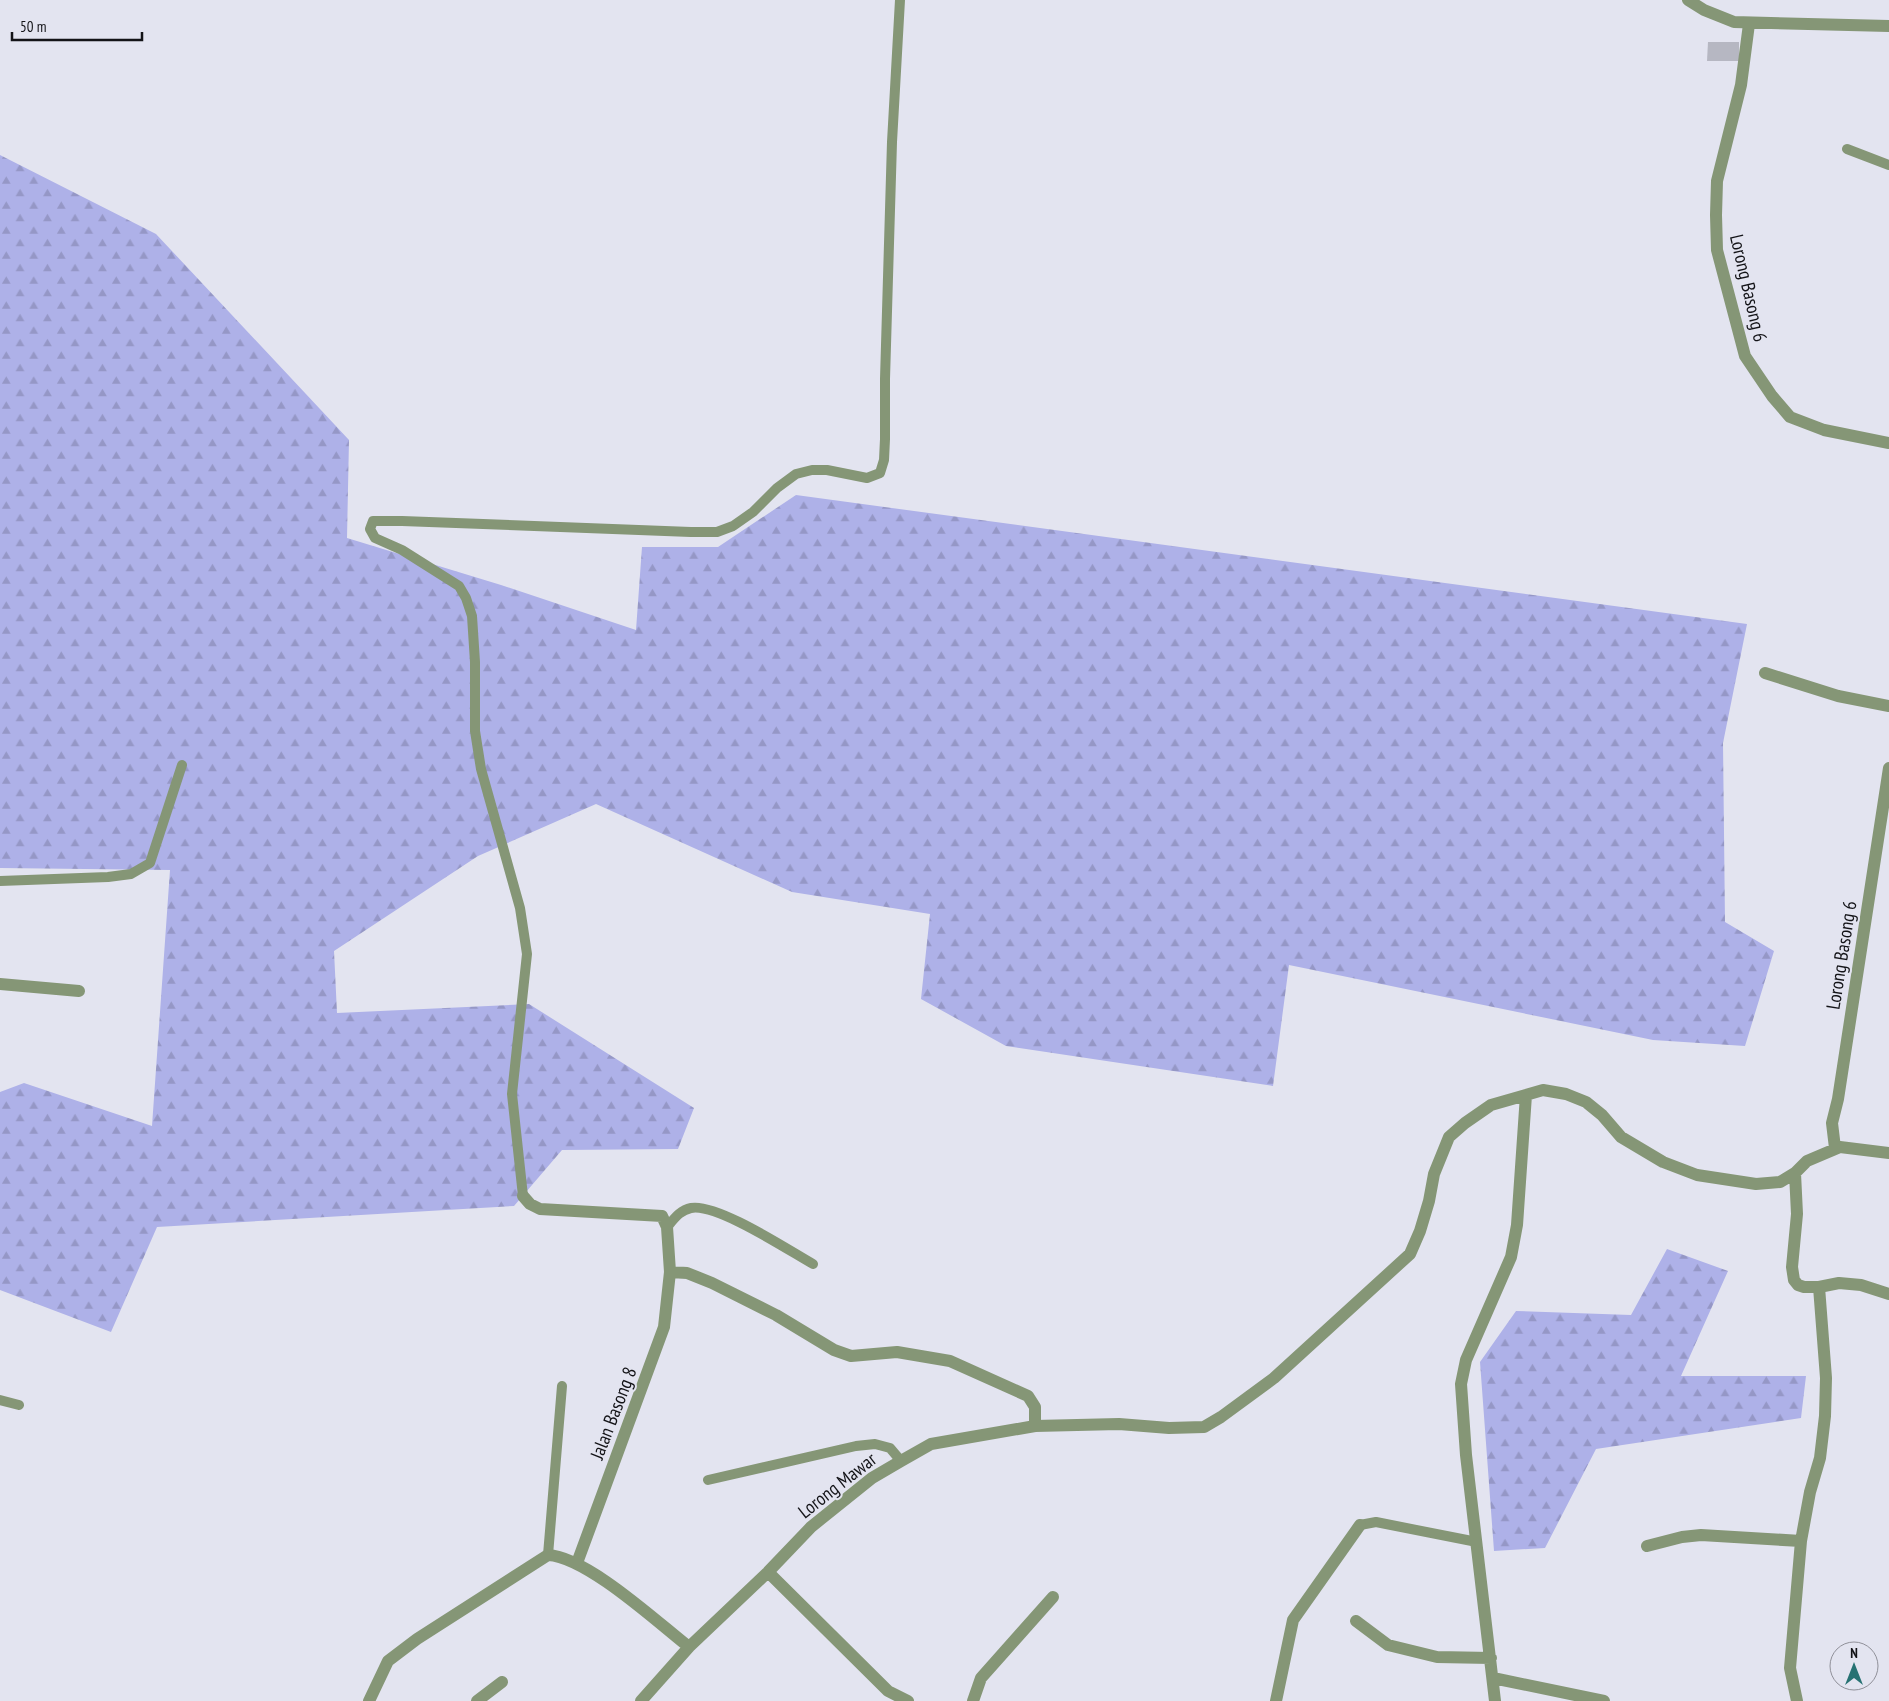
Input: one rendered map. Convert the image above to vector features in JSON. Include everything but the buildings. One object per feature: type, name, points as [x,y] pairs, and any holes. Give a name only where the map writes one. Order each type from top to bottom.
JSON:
[{"type":"street","points":[[1688,0],[1704,10],[1734,22],[1749,24],[1889,26]]},
{"type":"street","name":"Lorong Basong 6","points":[[1749,24],[1741,85],[1717,181],[1716,215],[1717,250],[1745,356],[1772,396],[1790,417],[1824,430],[1889,444]]},
{"type":"street","points":[[1765,673],[1838,696],[1889,706]]},
{"type":"street","name":"Lorong Basong 6","points":[[1835,1148],[1832,1123],[1838,1100],[1889,768]]},
{"type":"street","points":[[0,984],[79,991]]},
{"type":"street","name":"Lorong Mawar","points":[[641,1701],[688,1647],[768,1572],[811,1527],[872,1478],[930,1444],[1035,1426],[1119,1424],[1168,1428],[1204,1427],[1221,1417],[1274,1378],[1410,1254],[1420,1231],[1429,1201],[1434,1174],[1449,1137],[1491,1105],[1543,1090],[1566,1094],[1586,1102],[1602,1115],[1622,1137],[1663,1162],[1697,1176],[1756,1184],[1780,1182],[1795,1173],[1807,1161],[1835,1148]]},
{"type":"street","points":[[1495,1701],[1466,1455],[1461,1384],[1466,1360],[1511,1257],[1517,1225],[1526,1095]]},
{"type":"street","points":[[1835,1148],[1840,1146],[1889,1153]]},
{"type":"street","points":[[1795,1173],[1797,1214],[1792,1275],[1798,1285],[1819,1287],[1839,1283],[1861,1285],[1889,1294]]},
{"type":"street","points":[[523,1196],[530,1204],[540,1209],[662,1216],[667,1227]]},
{"type":"street","name":"Jalan Basong 8","points":[[577,1563],[664,1327],[670,1272],[667,1227]]},
{"type":"street","points":[[670,1272],[687,1273],[712,1283],[776,1315],[834,1350],[851,1356],[898,1352],[950,1361],[1028,1396],[1035,1407],[1035,1426]]},
{"type":"street","points":[[1797,1701],[1790,1668],[1801,1542],[1810,1492],[1820,1458],[1825,1416],[1826,1378],[1819,1287]]},
{"type":"street","points":[[1276,1701],[1293,1620],[1360,1525]]},
{"type":"street","points":[[1647,1546],[1701,1535],[1801,1542]]},
{"type":"street","points":[[369,1701],[388,1660],[417,1639],[548,1555],[558,1556],[577,1563],[618,1590],[688,1647]]},
{"type":"street","points":[[768,1572],[888,1691],[908,1701]]},
{"type":"street","points":[[973,1701],[981,1678],[1053,1596]]},
{"type":"street","points":[[1356,1621],[1388,1645],[1437,1657],[1491,1658]]},
{"type":"street","points":[[1493,1678],[1604,1701]]},
{"type":"street","points":[[477,1701],[502,1682]]},
{"type":"lane","points":[[523,1196],[512,1094],[527,954],[520,908],[481,769],[475,731],[475,662],[472,616],[466,598],[459,586],[402,550],[375,538],[370,529],[374,521],[402,521],[717,532],[734,526],[796,474],[812,470],[827,470],[867,478],[880,473],[884,460],[885,439],[892,142],[900,0]]},
{"type":"lane","points":[[1847,150],[1889,165]]},
{"type":"lane","points":[[0,881],[108,877],[132,874],[150,863],[182,765]]},
{"type":"lane","points":[[667,1227],[679,1213],[690,1208],[705,1208],[727,1216],[813,1264]]},
{"type":"lane","points":[[548,1555],[562,1386]]},
{"type":"lane","points":[[0,1400],[19,1405]]},
{"type":"lane","points":[[708,1480],[856,1446],[875,1444],[890,1448],[901,1461]]},
{"type":"lane","points":[[1360,1525],[1376,1522],[1477,1542]]},
{"type":"green space","points":[[0,155],[156,234],[349,440],[347,538],[501,585],[636,630],[642,547],[718,547],[796,495],[1747,624],[1723,743],[1725,922],[1774,951],[1745,1046],[1653,1040],[1289,965],[1273,1086],[1006,1046],[921,999],[930,914],[792,892],[596,804],[478,856],[334,951],[337,1013],[529,1004],[694,1108],[678,1149],[562,1150],[514,1206],[157,1227],[111,1332],[0,1290],[0,1092],[24,1083],[152,1126],[170,870],[0,868]]},
{"type":"green space","points":[[1667,1249],[1728,1271],[1681,1376],[1806,1376],[1801,1418],[1596,1449],[1545,1548],[1494,1551],[1480,1362],[1516,1311],[1631,1315]]}]
